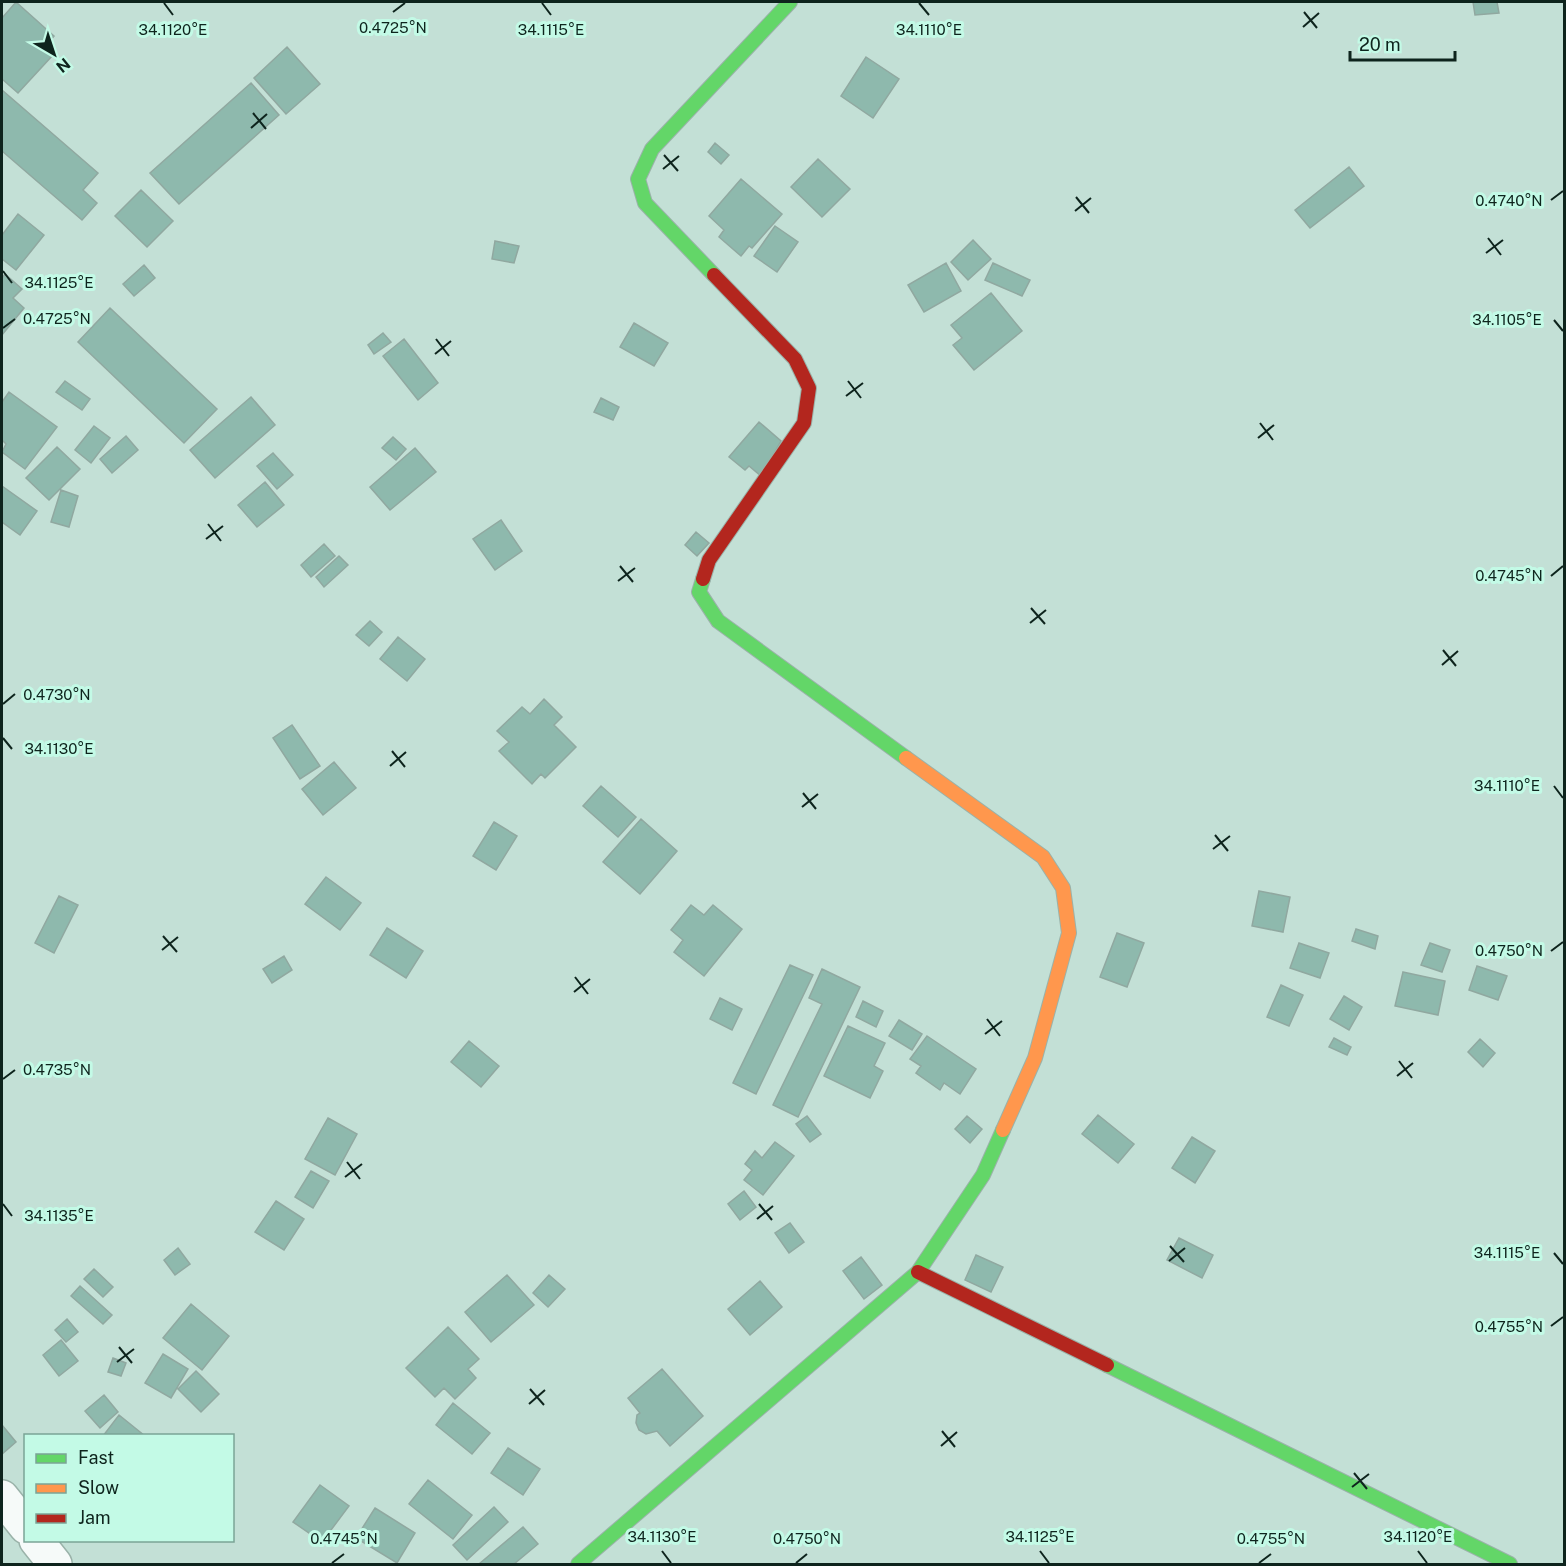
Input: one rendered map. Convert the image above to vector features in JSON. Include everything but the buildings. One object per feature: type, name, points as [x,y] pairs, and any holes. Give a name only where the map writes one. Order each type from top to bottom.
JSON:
[{"type":"street","points":[[578,1564],[918,1272],[983,1175],[1016,1101],[1035,1058],[1069,933],[1064,888],[1043,857],[718,621],[699,592],[709,560],[804,423],[809,388],[795,359],[645,203],[638,179],[652,149],[790,2]]},
{"type":"street","points":[[918,1272],[1510,1564]]},
{"type":"street","points":[[2,1497],[24,1524]]},
{"type":"street","points":[[38,1542],[55,1564]]},
{"type":"traffic: fast","points":[[714,275],[645,203],[638,179],[652,149],[790,2]]},
{"type":"traffic: fast","points":[[703,579],[699,592],[718,621],[906,758]]},
{"type":"traffic: fast","points":[[578,1564],[918,1272],[983,1175],[1003,1130]]},
{"type":"traffic: fast","points":[[1107,1365],[1510,1564]]},
{"type":"traffic: slow","points":[[906,758],[1043,857],[1063,888],[1069,933],[1035,1058],[1003,1130]]},
{"type":"traffic: jam","points":[[703,579],[709,560],[804,423],[809,388],[795,359],[714,275]]},
{"type":"traffic: jam","points":[[918,1272],[1107,1365]]}]
